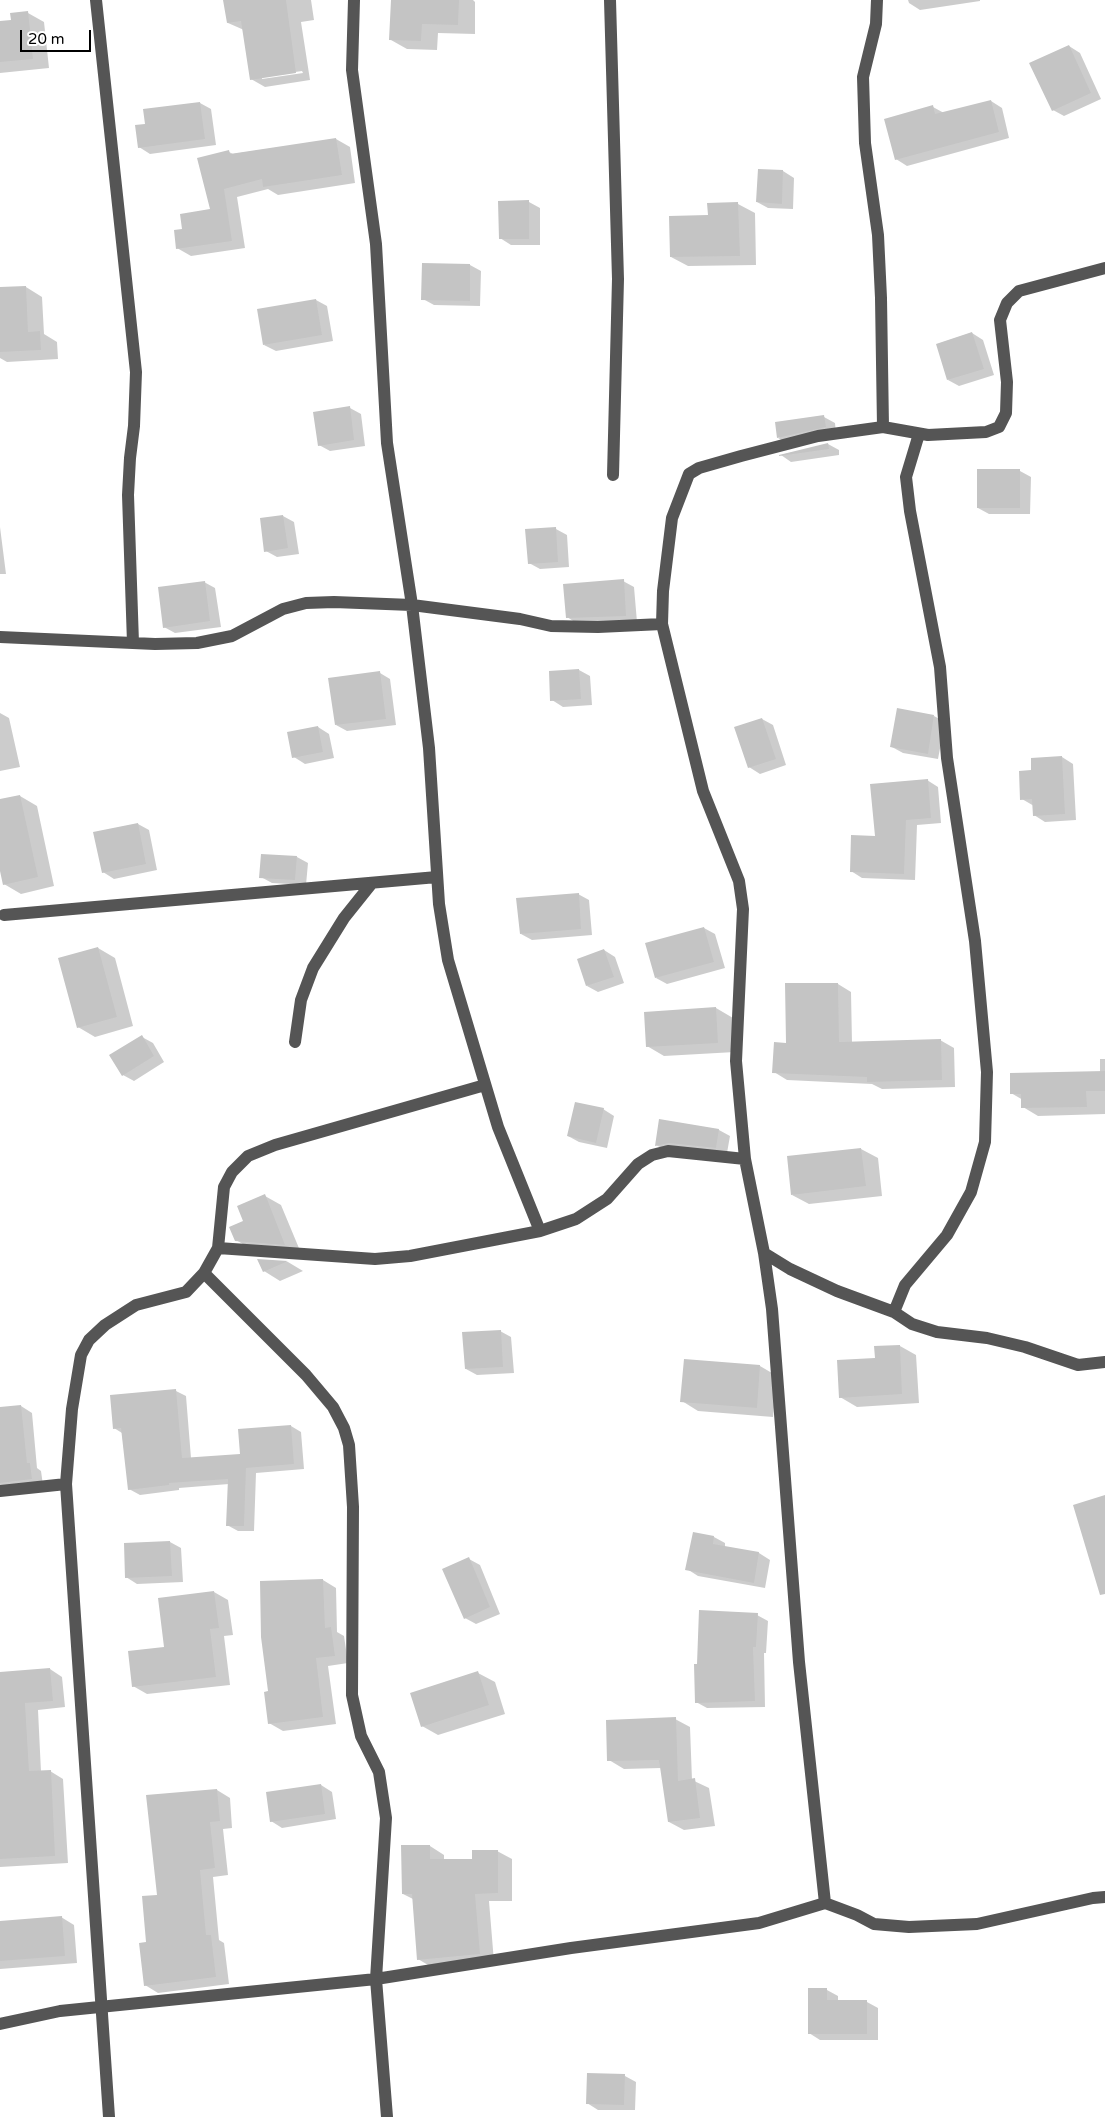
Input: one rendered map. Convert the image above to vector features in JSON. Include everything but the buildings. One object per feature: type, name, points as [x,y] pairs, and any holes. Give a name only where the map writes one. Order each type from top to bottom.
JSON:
[{"type":"street","points":[[96,0],[136,372],[134,426],[128,495],[133,643]]},
{"type":"street","points":[[354,0],[352,70],[376,244],[387,443],[412,606],[429,748],[437,877],[448,960],[498,1127],[540,1231]]},
{"type":"street","points":[[610,0],[618,279],[613,475]]},
{"type":"street","points":[[877,0],[876,24],[863,77],[865,143],[878,235],[883,427]]},
{"type":"street","points":[[825,1903],[800,1662],[773,1319],[764,1253],[745,1159],[736,1061],[743,909],[739,881],[703,791],[662,624],[663,591],[672,518],[689,474],[708,465],[818,436],[883,427],[919,434],[986,432],[999,427],[1006,413],[1007,382],[1000,320],[1007,303],[1019,291],[1105,268]]},
{"type":"street","points":[[894,1312],[905,1285],[947,1235],[972,1192],[985,1142],[987,1072],[975,941],[947,758],[940,667],[910,511],[906,477],[919,434]]},
{"type":"street","points":[[0,637],[133,643],[196,643],[232,636],[283,609],[306,603],[412,606],[520,619],[552,626],[598,627],[662,624]]},
{"type":"street","points":[[4,915],[437,877]]},
{"type":"street","points":[[295,1042],[301,1000],[313,968],[344,918],[372,883]]},
{"type":"street","points":[[109,2117],[66,1484],[67,1455],[76,1376],[81,1355],[89,1340],[105,1325],[136,1305],[186,1292],[204,1273],[218,1248],[224,1187],[232,1172],[248,1156],[275,1146],[485,1085]]},
{"type":"street","points":[[218,1248],[374,1258],[410,1256],[540,1231],[576,1219],[607,1199],[638,1164],[652,1155],[668,1152],[745,1159]]},
{"type":"street","points":[[764,1253],[790,1269],[837,1291],[894,1312],[912,1324],[937,1332],[987,1338],[1025,1347],[1078,1365],[1105,1362]]},
{"type":"street","points":[[204,1273],[306,1375],[333,1407],[344,1428],[349,1445],[352,1507],[352,1695],[361,1736],[379,1772],[386,1818],[376,1980],[388,2117]]},
{"type":"street","points":[[0,1491],[66,1484]]},
{"type":"street","points":[[0,2024],[60,2011],[376,1980],[571,1948],[759,1922],[825,1903],[857,1915],[874,1924],[909,1927],[977,1924],[1105,1897]]}]
